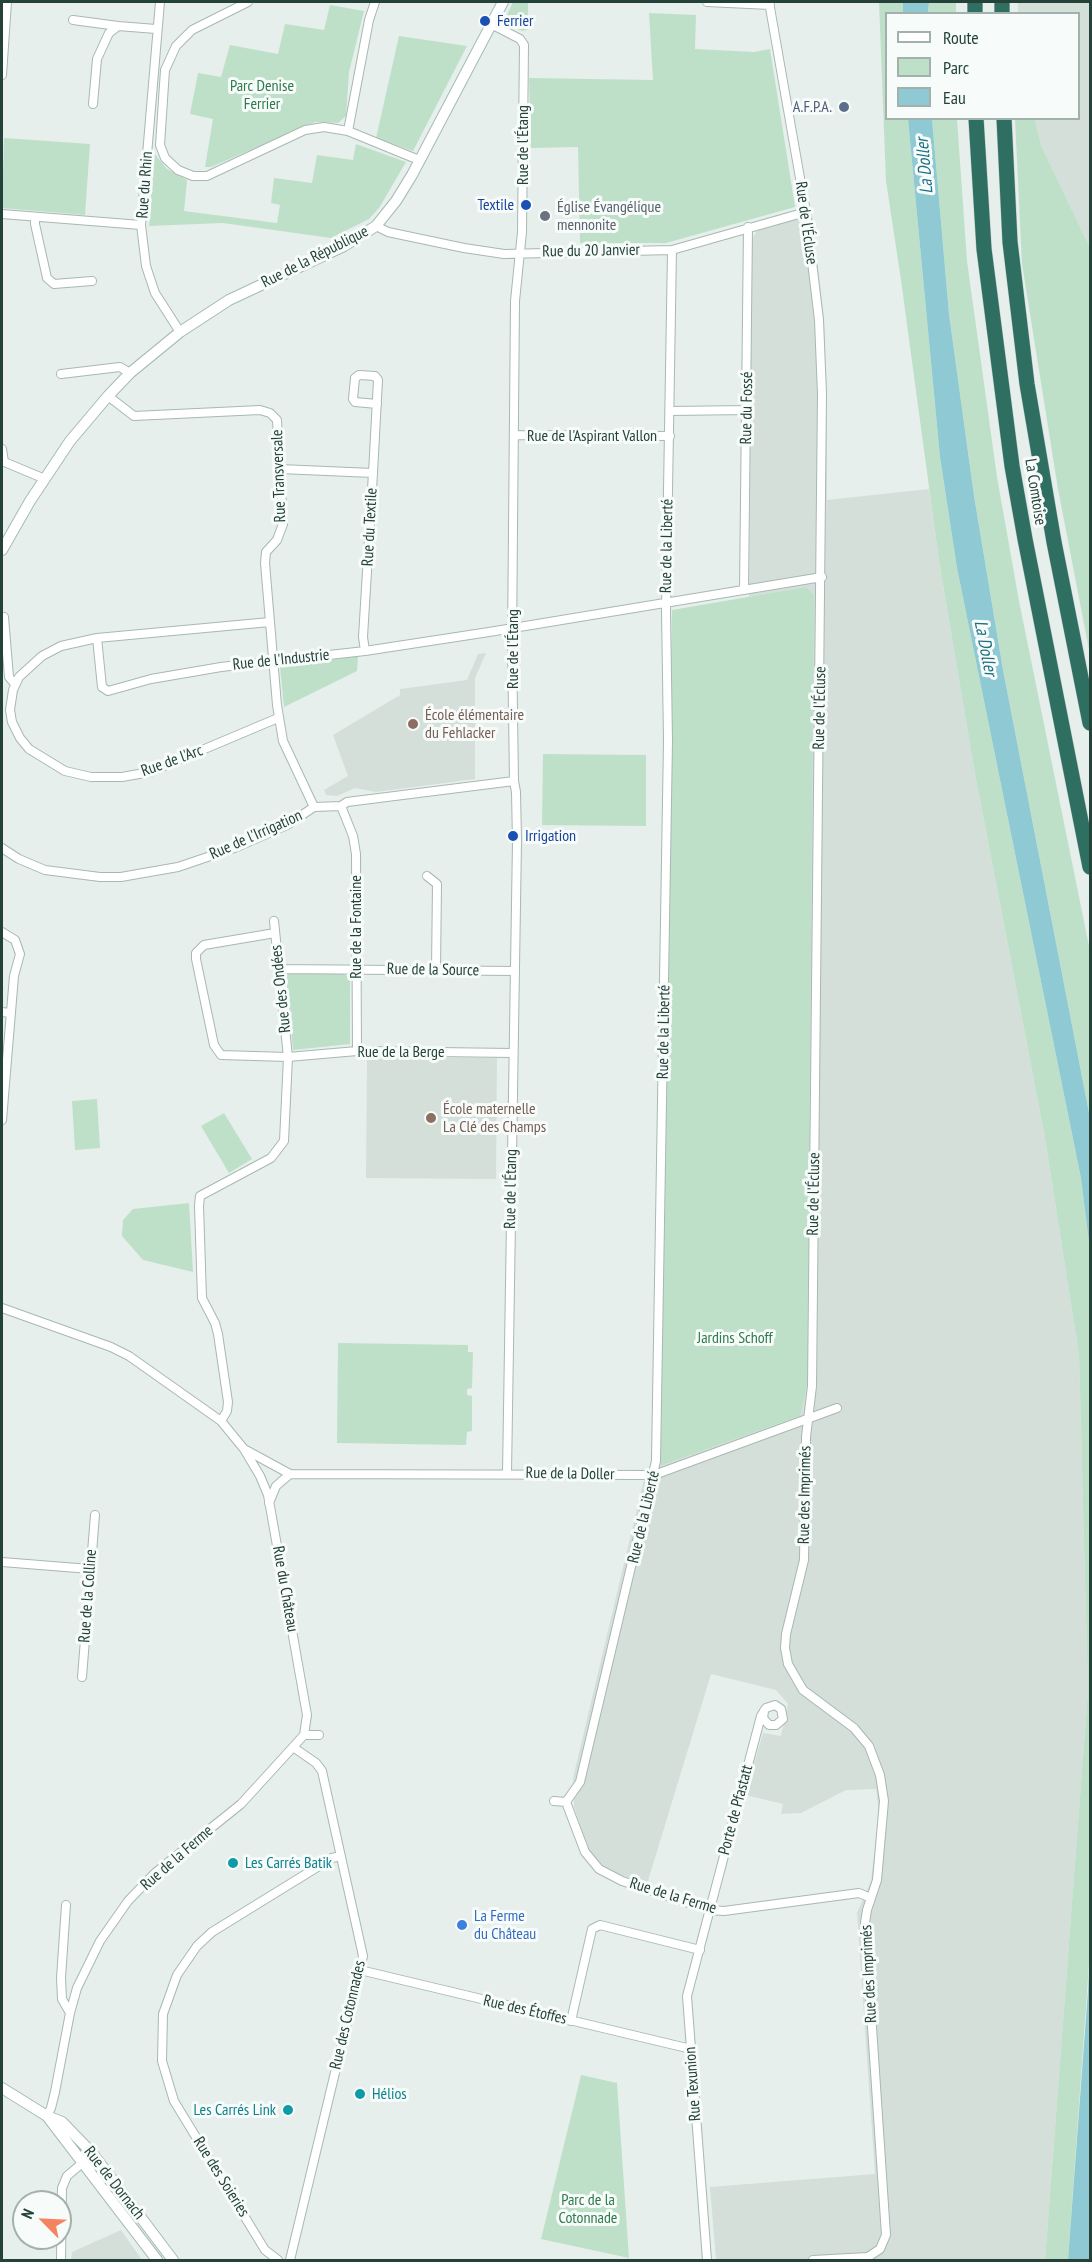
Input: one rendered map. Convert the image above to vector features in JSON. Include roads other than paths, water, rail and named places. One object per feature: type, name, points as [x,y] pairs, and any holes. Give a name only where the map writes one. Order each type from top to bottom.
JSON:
[{"type":"highway","name":"La Comtoise","points":[[976,120],[984,249],[1011,455],[1025,539],[1090,867]]},
{"type":"highway","name":"La Comtoise","points":[[1004,120],[1010,242],[1027,384],[1054,542],[1090,723]]},
{"type":"main road","name":"Rue de la République","points":[[2,550],[70,441],[130,373],[180,332],[229,300],[345,246],[376,226],[396,201],[502,2]]},
{"type":"main road","name":"Rue de Dornach","points":[[2,2088],[47,2116],[62,2122],[93,2154],[174,2260]]},
{"type":"main road","name":"Rue de Dornach","points":[[47,2116],[157,2260]]},
{"type":"street","points":[[2,75],[7,2]]},
{"type":"street","name":"Rue du Rhin","points":[[160,2],[141,225],[146,266],[155,293],[180,332]]},
{"type":"street","points":[[248,2],[192,30],[176,46],[165,70],[160,145],[165,158],[178,170],[193,176],[207,176],[305,130],[324,127],[348,131],[419,160]]},
{"type":"street","points":[[348,131],[369,20],[375,2]]},
{"type":"street","points":[[707,2],[769,3]]},
{"type":"street","name":"Rue de l'Écluse","points":[[769,3],[806,212],[819,320],[822,384],[822,577],[812,1386],[808,1419]]},
{"type":"street","points":[[73,20],[156,29]]},
{"type":"street","name":"Rue de l'Étang","points":[[491,24],[520,39],[524,45],[520,253],[515,301],[512,628],[517,836],[507,1473]]},
{"type":"street","points":[[93,104],[97,59],[109,33],[118,26]]},
{"type":"street","name":"Rue du 20 Janvier","points":[[376,226],[388,232],[504,254],[672,250],[806,212]]},
{"type":"street","points":[[2,214],[141,225]]},
{"type":"street","points":[[36,217],[35,224],[47,278],[54,284],[92,281]]},
{"type":"street","name":"Rue du Fossé","points":[[744,590],[748,227]]},
{"type":"street","name":"Rue de la Liberté","points":[[567,1802],[580,1782],[657,1461],[668,741],[666,603],[672,250]]},
{"type":"street","points":[[61,374],[120,367],[130,373]]},
{"type":"street","name":"Rue Transversale","points":[[108,396],[134,416],[260,410],[270,413],[277,420],[283,524],[278,540],[266,552],[265,563],[278,718],[283,741],[314,807]]},
{"type":"street","name":"Rue du Textile","points":[[365,651],[363,637],[377,404]]},
{"type":"street","points":[[670,411],[747,410]]},
{"type":"street","name":"Rue de l'Aspirant Vallon","points":[[515,435],[670,436]]},
{"type":"street","points":[[2,449],[3,462],[45,479]]},
{"type":"street","points":[[280,469],[373,473]]},
{"type":"street","name":"Rue de l'Industrie","points":[[97,638],[102,687],[108,691],[151,679],[221,667],[365,651],[822,577]]},
{"type":"street","name":"Rue de l'Arc","points":[[4,617],[9,677],[15,684],[10,710],[12,722],[20,738],[39,756],[65,771],[91,777],[122,777],[150,772],[278,718]]},
{"type":"street","points":[[15,684],[42,656],[61,646],[97,638],[270,622]]},
{"type":"street","name":"Rue de l'Irrigation","points":[[2,848],[19,859],[45,870],[109,878],[121,877],[178,867],[237,847],[287,825],[314,807],[341,806],[347,802],[514,781]]},
{"type":"street","name":"Rue de la Fontaine","points":[[341,806],[353,836],[356,854],[357,1051]]},
{"type":"street","points":[[427,876],[437,884],[435,970]]},
{"type":"street","name":"Rue des Ondées","points":[[221,1421],[227,1411],[228,1402],[218,1334],[202,1298],[200,1196],[271,1158],[284,1141],[288,1057],[274,921]]},
{"type":"street","points":[[2,932],[15,940],[20,954],[6,1013],[2,1120]]},
{"type":"street","name":"Rue de la Berge","points":[[275,933],[204,945],[195,958],[216,1051],[224,1057],[288,1057],[357,1051],[513,1053]]},
{"type":"street","name":"Rue de la Source","points":[[279,969],[515,971]]},
{"type":"street","name":"Rue du Château","points":[[2,1308],[111,1347],[129,1356],[221,1421],[244,1449],[260,1476],[269,1503],[307,1714],[304,1735]]},
{"type":"street","name":"Rue de la Doller","points":[[290,1474],[654,1475],[837,1408]]},
{"type":"street","name":"Rue des Imprimés","points":[[808,1419],[804,1560],[786,1634],[785,1648],[788,1664],[802,1690],[854,1728],[869,1746],[880,1775],[885,1801],[877,1880],[865,1923],[886,2235],[880,2249],[868,2257],[813,2260]]},
{"type":"street","name":"Rue du Château","points":[[244,1449],[290,1474]]},
{"type":"street","points":[[269,1503],[276,1486],[290,1474]]},
{"type":"street","name":"Rue de la Colline","points":[[82,1677],[95,1515]]},
{"type":"street","points":[[2,1562],[90,1569]]},
{"type":"street","name":"Porte de Pfastatt","points":[[710,1910],[764,1711]]},
{"type":"street","points":[[304,1735],[320,1735]]},
{"type":"street","name":"Rue de la Ferme","points":[[70,2013],[77,1988],[100,1941],[128,1901],[154,1873],[241,1804],[304,1735]]},
{"type":"street","name":"Rue des Cotonnades","points":[[290,2260],[363,1956],[322,1771],[316,1763],[293,1747]]},
{"type":"street","points":[[554,1801],[567,1802]]},
{"type":"street","name":"Rue de la Ferme","points":[[567,1802],[585,1852],[598,1869],[622,1881],[710,1910],[724,1911],[859,1893],[871,1898]]},
{"type":"street","name":"Rue des Soieries","points":[[278,2260],[265,2250],[174,2101],[162,2061],[163,2014],[177,1975],[197,1946],[212,1932],[332,1858],[341,1856]]},
{"type":"street","points":[[47,2116],[55,2092],[70,2013],[62,1999],[61,1978],[66,1905]]},
{"type":"street","name":"Rue Texunion","points":[[707,2260],[687,1996],[710,1910]]},
{"type":"street","points":[[571,2021],[592,1929],[600,1925],[700,1950]]},
{"type":"street","name":"Rue des Étoffes","points":[[360,1970],[691,2049]]},
{"type":"street","points":[[61,2260],[62,2188],[67,2176],[93,2154]]},
{"type":"water","points":[[903,2],[929,2],[928,12],[903,12]]},
{"type":"water","name":"La Doller","points":[[908,120],[932,120],[949,314],[974,496],[1003,670],[1090,1118],[1090,1250],[1081,1178],[957,568],[940,457]]},
{"type":"water","points":[[1090,1950],[1090,2260],[1068,2260],[1088,1991]]},
{"type":"place","name":"Ferrier","points":[[485,21]]},
{"type":"place","name":"A.F.P.A.","points":[[844,107]]},
{"type":"place","name":"Textile","points":[[526,205]]},
{"type":"place","name":"Église Évangélique mennonite","points":[[545,216]]},
{"type":"place","name":"École élémentaire du Fehlacker","points":[[413,724]]},
{"type":"place","name":"Irrigation","points":[[513,836]]},
{"type":"place","name":"École maternelle La Clé des Champs","points":[[431,1118]]},
{"type":"place","name":"Les Carrés Batik","points":[[233,1863]]},
{"type":"place","name":"La Ferme du Château","points":[[462,1925]]},
{"type":"place","name":"Hélios","points":[[360,2094]]},
{"type":"place","name":"Les Carrés Link","points":[[288,2110]]},
{"type":"park label","name":"Parc Denise Ferrier","points":[[262,95]]},
{"type":"park label","name":"Jardins Schoff","points":[[735,1338]]},
{"type":"park label","name":"Parc de la Cotonnade","points":[[588,2209]]}]
